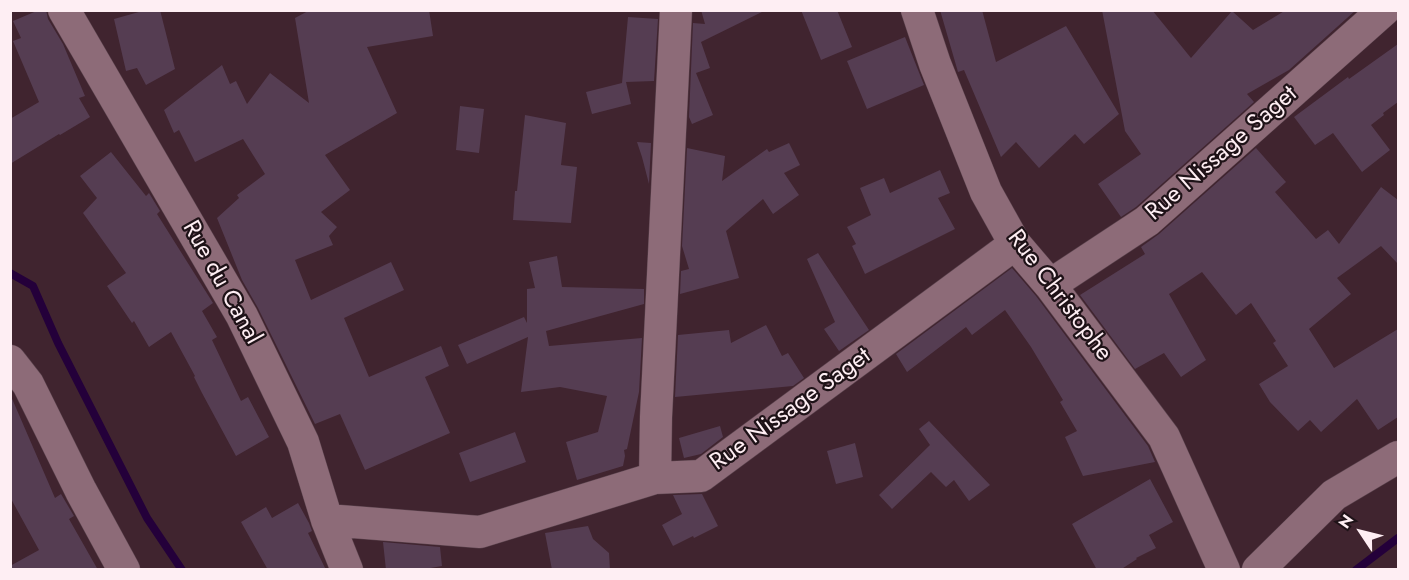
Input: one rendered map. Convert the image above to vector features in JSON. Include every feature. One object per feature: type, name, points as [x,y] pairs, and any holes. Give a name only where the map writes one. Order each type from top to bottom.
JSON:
[{"type":"street","name":"Rue du Canal","points":[[64,10],[242,316],[303,442],[327,520],[347,570]]},
{"type":"street","points":[[655,478],[676,10]]},
{"type":"street","name":"Rue Christophe","points":[[917,10],[935,64],[987,192],[1016,244],[1050,285],[1164,437],[1224,570]]},
{"type":"street","name":"Rue Nissage Saget","points":[[1050,285],[1147,221],[1384,10]]},
{"type":"street","name":"Rue Nissage Saget","points":[[327,520],[480,532],[655,478],[701,476],[1016,244]]},
{"type":"street","points":[[10,361],[28,384],[81,491],[124,570]]},
{"type":"street","points":[[1258,570],[1334,495],[1398,458]]},
{"type":"building","points":[[39,10],[46,10],[48,19],[63,44],[85,96],[79,98],[90,117],[10,164],[10,119],[39,102],[13,41],[21,38],[13,21]]},
{"type":"building","points":[[146,10],[160,10],[175,69],[146,85],[137,68],[126,71],[114,19]]},
{"type":"building","points":[[310,10],[429,10],[433,36],[367,47],[397,113],[325,155],[350,190],[321,212],[337,227],[329,236],[333,245],[295,260],[311,300],[391,262],[404,290],[344,318],[369,377],[441,346],[449,366],[425,377],[450,433],[365,470],[340,414],[315,424],[242,280],[217,218],[239,198],[237,195],[265,174],[243,139],[195,162],[179,130],[174,133],[164,110],[222,65],[230,84],[236,81],[247,104],[270,73],[309,103],[295,18]]},
{"type":"building","points":[[701,10],[766,10],[701,42],[710,68],[696,73],[713,115],[692,124],[689,117],[693,23],[705,24]]},
{"type":"building","points":[[801,10],[837,10],[852,47],[821,60]]},
{"type":"building","points":[[940,10],[982,10],[996,62],[1066,26],[1119,114],[1084,144],[1075,134],[1039,168],[1016,142],[1001,157],[964,70],[958,72]]},
{"type":"building","points":[[1102,10],[1152,10],[1191,58],[1232,11],[1253,30],[1286,10],[1356,10],[1289,70],[1247,94],[1254,102],[1136,207],[1121,217],[1098,184],[1141,154],[1125,131]]},
{"type":"building","points":[[628,17],[658,19],[654,81],[626,82],[631,104],[592,114],[586,92],[622,83]]},
{"type":"building","points":[[905,37],[924,85],[867,109],[847,61]]},
{"type":"building","points":[[1398,44],[1398,102],[1371,125],[1390,150],[1362,172],[1333,133],[1315,145],[1294,117]]},
{"type":"building","points":[[460,106],[484,109],[479,153],[456,150]]},
{"type":"building","points":[[525,115],[566,123],[561,165],[577,167],[571,223],[513,220]]},
{"type":"building","points":[[637,142],[651,143],[649,184],[642,157]]},
{"type":"building","points":[[789,143],[800,165],[784,173],[799,195],[773,214],[763,199],[726,231],[739,278],[680,294],[681,271],[689,269],[682,246],[687,148],[725,156],[722,181],[767,149],[769,152]]},
{"type":"building","points":[[1256,148],[1286,182],[1275,192],[1316,239],[1328,230],[1339,244],[1381,187],[1398,200],[1398,264],[1381,246],[1337,278],[1351,294],[1309,329],[1334,368],[1398,329],[1398,417],[1378,430],[1357,399],[1321,432],[1310,420],[1298,431],[1270,402],[1259,384],[1288,366],[1273,343],[1276,341],[1251,303],[1236,315],[1202,272],[1169,294],[1206,360],[1181,377],[1164,353],[1135,369],[1080,295],[1145,254],[1141,247],[1159,234]]},
{"type":"building","points":[[111,152],[146,196],[149,193],[160,211],[157,214],[213,303],[202,311],[217,337],[212,340],[241,401],[248,397],[269,437],[236,456],[171,332],[149,347],[134,321],[132,323],[107,286],[126,273],[83,213],[97,198],[80,176]]},
{"type":"building","points":[[940,170],[950,193],[938,198],[955,229],[865,274],[852,246],[856,244],[847,227],[871,215],[860,188],[884,178],[890,193]]},
{"type":"building","points":[[818,253],[869,330],[839,351],[824,329],[835,322],[807,259]]},
{"type":"building","points":[[557,256],[562,287],[644,289],[644,304],[546,331],[549,346],[642,338],[639,392],[627,449],[624,450],[623,466],[577,480],[566,442],[598,432],[607,396],[560,387],[521,392],[528,337],[467,364],[458,345],[524,317],[527,323],[527,289],[535,288],[529,262]]},
{"type":"building","points":[[1012,268],[1036,296],[1148,446],[1155,462],[1083,476],[1065,437],[1077,431],[1060,402],[1063,400],[1031,347],[1005,310],[972,335],[966,327],[907,372],[896,354]]},
{"type":"building","points":[[766,325],[782,356],[788,353],[804,378],[793,386],[675,397],[678,335],[729,330],[731,343]]},
{"type":"building","points":[[10,394],[55,498],[61,494],[74,516],[69,519],[98,570],[10,570],[10,566],[39,550],[10,497]]},
{"type":"building","points":[[929,421],[990,485],[969,501],[954,480],[946,487],[931,472],[892,509],[879,495],[930,445],[919,429]]},
{"type":"building","points":[[720,426],[723,437],[701,454],[684,458],[679,438]]},
{"type":"building","points":[[515,432],[526,462],[470,482],[459,453]]},
{"type":"building","points":[[855,443],[863,477],[836,484],[827,451]]},
{"type":"building","points":[[1150,479],[1173,522],[1149,535],[1156,548],[1136,558],[1120,570],[1097,570],[1072,524]]},
{"type":"building","points":[[702,494],[718,526],[673,546],[662,525],[682,514],[673,495]]},
{"type":"building","points":[[298,503],[309,523],[312,531],[308,533],[326,570],[268,570],[241,522],[266,507],[272,518]]},
{"type":"building","points":[[588,526],[593,539],[609,553],[610,570],[552,570],[545,533]]},
{"type":"building","points":[[383,542],[440,547],[442,566],[419,570],[386,570]]},
{"type":"waterway","points":[[10,273],[33,286],[58,343],[147,518],[182,570]]},
{"type":"waterway","points":[[1356,570],[1398,538]]}]
